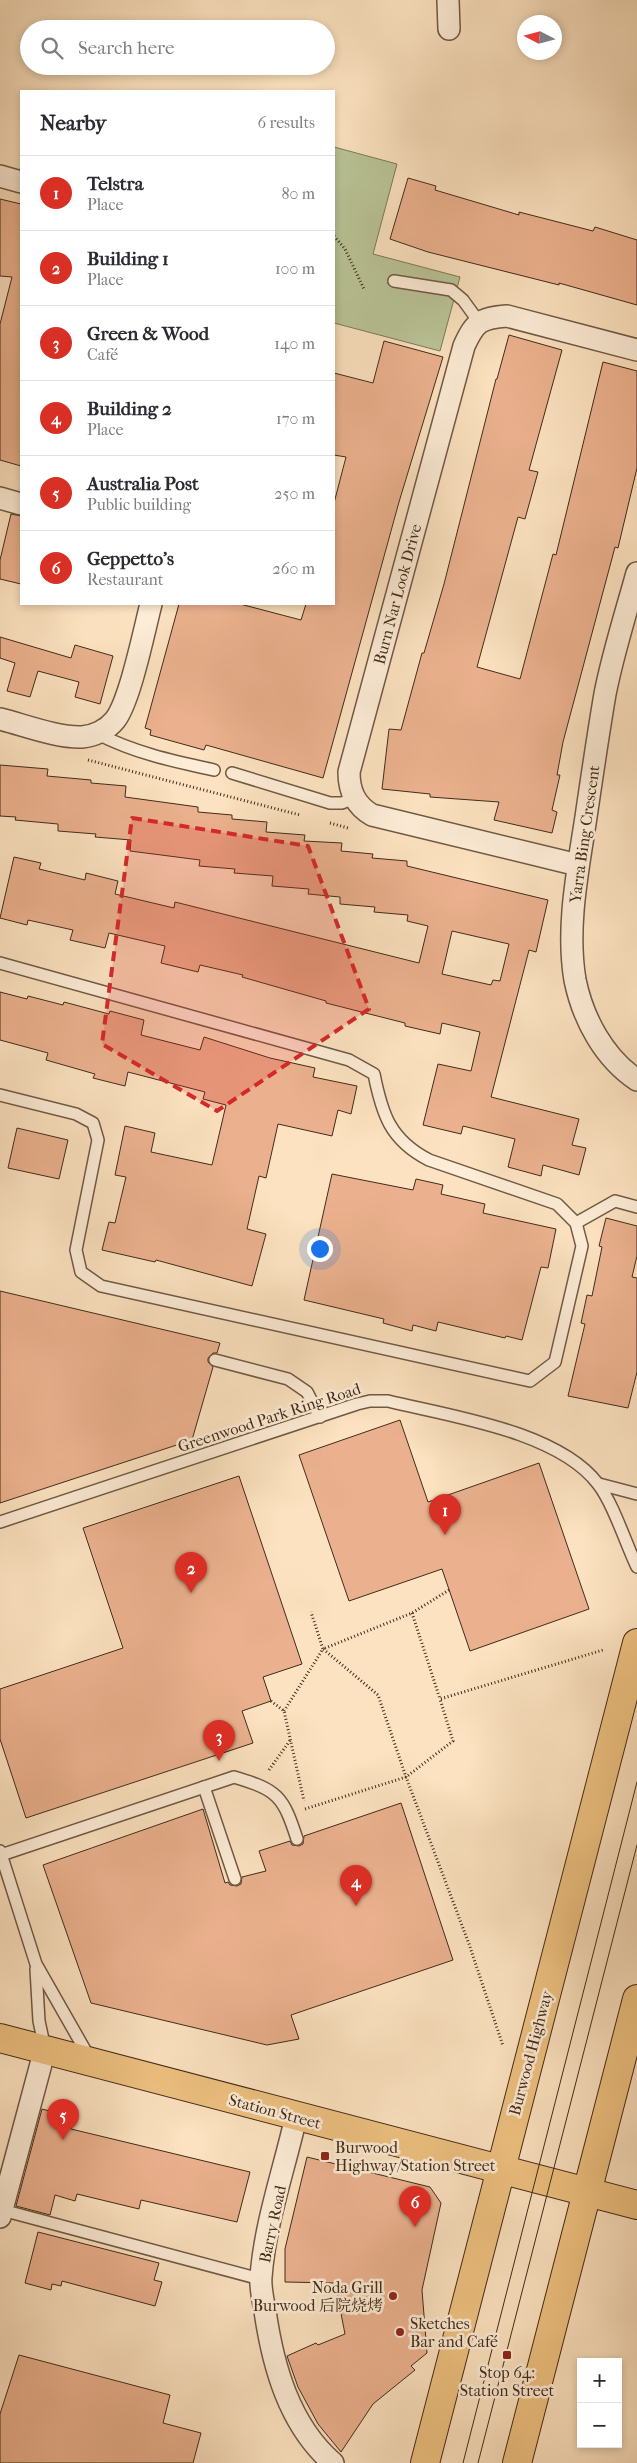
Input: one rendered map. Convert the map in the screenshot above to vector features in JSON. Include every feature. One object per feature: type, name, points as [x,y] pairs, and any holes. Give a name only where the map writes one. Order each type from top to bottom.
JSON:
[{"type":"main road","name":"Burwood Highway","points":[[425,2463],[637,1643]]},
{"type":"main road","points":[[516,2463],[637,1999]]},
{"type":"main road","name":"Station Street","points":[[0,2038],[91,2060],[296,2117],[637,2205]]},
{"type":"street","points":[[448,0],[449,29]]},
{"type":"street","points":[[0,176],[20,182]]},
{"type":"street","points":[[479,322],[489,318],[507,316],[637,350]]},
{"type":"street","name":"Burn Nar Look Drive","points":[[354,798],[349,785],[352,755],[464,346],[471,331],[479,322]]},
{"type":"street","points":[[0,498],[20,504]]},
{"type":"street","name":"Yarra Bing Crescent","points":[[637,573],[606,693],[578,866],[572,942],[575,980],[586,1016],[601,1045],[623,1071],[637,1080]]},
{"type":"street","points":[[0,719],[67,736],[82,737],[98,734],[115,720],[125,700],[151,605]]},
{"type":"street","points":[[354,798],[362,809],[372,816],[578,866]]},
{"type":"street","points":[[1,2214],[45,2049]]},
{"type":"street","name":"Barry Road","points":[[296,2117],[265,2245],[260,2279],[272,2348],[287,2397],[302,2426],[322,2453],[333,2463]]},
{"type":"lane","points":[[394,281],[451,290],[463,300],[479,322]]},
{"type":"lane","points":[[98,734],[128,749],[147,755],[214,770]]},
{"type":"lane","points":[[232,773],[330,803],[342,803],[354,798]]},
{"type":"lane","points":[[0,962],[349,1060],[374,1074],[380,1104],[393,1131],[409,1150],[428,1160],[556,1204],[576,1223],[582,1246],[555,1362],[530,1381],[101,1286],[81,1272],[76,1250],[98,1140],[93,1123],[76,1114],[0,1095]]},
{"type":"lane","points":[[576,1223],[615,1201],[637,1207]]},
{"type":"lane","points":[[215,1360],[288,1379],[308,1392],[320,1417]]},
{"type":"lane","name":"Greenwood Park Ring Road","points":[[0,1522],[357,1404],[378,1400],[421,1409],[536,1441],[566,1457],[599,1484]]},
{"type":"lane","points":[[599,1484],[637,1494]]},
{"type":"lane","points":[[599,1484],[637,1567]]},
{"type":"lane","points":[[91,2060],[36,1964],[1,1852],[234,1777],[259,1784],[274,1793],[286,1807],[297,1839]]},
{"type":"lane","points":[[204,1787],[235,1880]]},
{"type":"lane","points":[[36,1964],[39,2021],[45,2049]]},
{"type":"lane","points":[[1,2214],[260,2279]]},
{"type":"path","points":[[335,237],[345,249],[364,289]]},
{"type":"path","points":[[82,759],[303,816]]},
{"type":"path","points":[[322,821],[352,829]]},
{"type":"path","points":[[284,1711],[323,1649],[412,1613],[449,1590]]},
{"type":"path","points":[[311,1612],[323,1649],[378,1695],[406,1777],[469,1944],[502,2046]]},
{"type":"path","points":[[271,1701],[284,1711],[292,1738],[305,1809],[406,1777],[453,1740],[412,1613]]},
{"type":"path","points":[[440,1699],[604,1650]]},
{"type":"path","points":[[268,1770],[292,1738]]},
{"type":"highlighted area","points":[[132,818],[308,846],[369,1009],[217,1111],[102,1044]]},
{"type":"green space","points":[[335,147],[397,164],[373,254],[460,277],[440,351],[335,323]]},
{"type":"building","points":[[408,178],[436,186],[435,190],[519,215],[519,212],[593,231],[595,227],[637,240],[637,305],[559,283],[559,285],[428,252],[390,239]]},
{"type":"building","points":[[0,199],[20,204],[20,466],[0,460],[0,324],[12,277],[0,276]]},
{"type":"building","points":[[509,335],[562,350],[529,470],[538,472],[525,519],[518,517],[477,667],[520,679],[553,554],[556,555],[603,362],[637,371],[637,468],[618,548],[615,547],[563,742],[557,775],[560,775],[552,810],[557,812],[552,833],[494,820],[499,802],[430,797],[430,794],[382,789],[389,729],[401,730],[422,653],[424,653],[444,584]]},
{"type":"building","points":[[384,341],[443,357],[399,502],[323,778],[206,745],[204,750],[150,735],[151,730],[145,728],[179,605],[244,605],[301,620],[306,605],[335,605],[335,499],[346,457],[335,455],[335,373],[373,383]]},
{"type":"building","points":[[11,514],[20,516],[20,584],[0,579],[0,560]]},
{"type":"building","points":[[0,637],[71,658],[75,645],[113,656],[100,704],[75,697],[79,682],[38,671],[30,697],[7,691],[15,663],[0,658]]},
{"type":"building","points":[[0,765],[48,769],[47,776],[91,780],[91,783],[126,786],[125,797],[198,807],[198,812],[232,815],[232,819],[267,822],[266,832],[305,835],[304,841],[342,843],[341,851],[373,854],[372,858],[407,861],[407,866],[548,900],[536,952],[529,950],[491,1097],[579,1119],[572,1145],[586,1148],[579,1175],[543,1165],[541,1176],[508,1167],[515,1139],[463,1126],[461,1134],[423,1125],[438,1064],[471,1071],[480,1032],[442,1023],[440,1034],[405,1026],[405,1023],[326,1003],[326,1001],[242,977],[243,975],[200,965],[198,972],[161,963],[165,946],[109,933],[105,948],[70,940],[73,930],[28,920],[27,925],[0,918],[14,857],[41,863],[39,869],[85,880],[86,873],[118,881],[115,894],[174,908],[175,902],[419,963],[428,926],[407,921],[408,915],[374,912],[375,907],[340,904],[340,897],[308,894],[309,889],[272,886],[273,876],[234,873],[235,869],[199,866],[200,860],[130,851],[131,840],[95,837],[96,834],[58,831],[58,824],[15,820],[16,817],[0,816]],"holes":[[[452,931],[509,944],[500,981],[493,980],[491,985],[442,974]]]},
{"type":"building","points":[[0,992],[27,999],[28,996],[63,1005],[64,1002],[109,1014],[110,1011],[144,1020],[141,1035],[200,1050],[204,1037],[270,1058],[315,1068],[313,1077],[357,1086],[351,1114],[338,1110],[332,1136],[278,1124],[266,1178],[259,1176],[247,1229],[266,1234],[252,1286],[156,1260],[155,1262],[102,1250],[109,1222],[115,1223],[126,1177],[115,1175],[125,1126],[155,1133],[151,1152],[212,1165],[226,1105],[203,1099],[205,1092],[128,1072],[125,1086],[93,1078],[95,1074],[46,1060],[48,1053],[0,1040]]},
{"type":"building","points":[[17,1128],[68,1140],[59,1179],[8,1168]]},
{"type":"building","points":[[332,1174],[413,1190],[416,1179],[443,1185],[441,1194],[485,1204],[483,1213],[556,1229],[548,1268],[541,1267],[522,1340],[506,1336],[505,1338],[438,1322],[436,1331],[413,1325],[412,1331],[383,1323],[384,1319],[304,1300]]},
{"type":"building","points":[[606,1218],[637,1226],[637,1256],[632,1277],[637,1278],[637,1372],[628,1408],[568,1396],[585,1324],[581,1323],[587,1295],[592,1296],[602,1247],[599,1246]]},
{"type":"building","points":[[0,1291],[220,1343],[217,1353],[213,1353],[208,1358],[208,1362],[213,1367],[192,1440],[0,1503]]},
{"type":"building","points":[[400,1420],[428,1502],[539,1463],[589,1609],[470,1651],[442,1569],[349,1601],[299,1455]]},
{"type":"building","points":[[239,1476],[302,1664],[263,1677],[271,1701],[242,1711],[253,1743],[26,1818],[0,1739],[0,1689],[123,1648],[83,1528]]},
{"type":"building","points":[[401,1803],[453,1960],[291,2015],[299,2039],[267,2045],[91,2003],[43,1865],[203,1809],[225,1883],[228,1882],[230,1885],[237,1886],[241,1884],[242,1877],[266,1871],[259,1851],[290,1841],[292,1845],[299,1846],[303,1844],[304,1836]]},
{"type":"building","points":[[42,2109],[74,2118],[71,2129],[250,2172],[237,2222],[141,2200],[139,2209],[77,2194],[75,2201],[55,2195],[50,2215],[16,2206]]},
{"type":"building","points":[[307,2157],[430,2187],[441,2203],[422,2290],[427,2353],[411,2366],[415,2370],[373,2404],[341,2452],[318,2424],[298,2387],[287,2356],[316,2343],[318,2345],[345,2334],[335,2283],[285,2282],[285,2249]]},
{"type":"building","points":[[38,2232],[159,2263],[154,2280],[162,2282],[155,2306],[62,2281],[61,2286],[52,2284],[51,2290],[25,2283]]},
{"type":"building","points":[[19,2355],[170,2395],[163,2423],[201,2433],[193,2463],[0,2463],[0,2414]]},
{"type":"tram line","points":[[463,2463],[637,1782]]},
{"type":"tram line","points":[[478,2463],[637,1845]]},
{"type":"place","name":"Telstra","points":[[445,1535]]},
{"type":"place","name":"Building 1","points":[[191,1593]]},
{"type":"place","name":"Green & Wood","points":[[219,1761]]},
{"type":"place","name":"Building 2","points":[[356,1906]]},
{"type":"place","name":"Australia Post","points":[[63,2140]]},
{"type":"place","name":"Burwood Highway/Station Street","points":[[325,2156]]},
{"type":"place","name":"Geppetto's","points":[[415,2227]]},
{"type":"place","name":"Noda Grill Burwood 后院烧烤","points":[[393,2296]]},
{"type":"place","name":"Sketches Bar and Café","points":[[400,2332]]},
{"type":"place","name":"Stop 64: Station Street","points":[[507,2355]]}]
